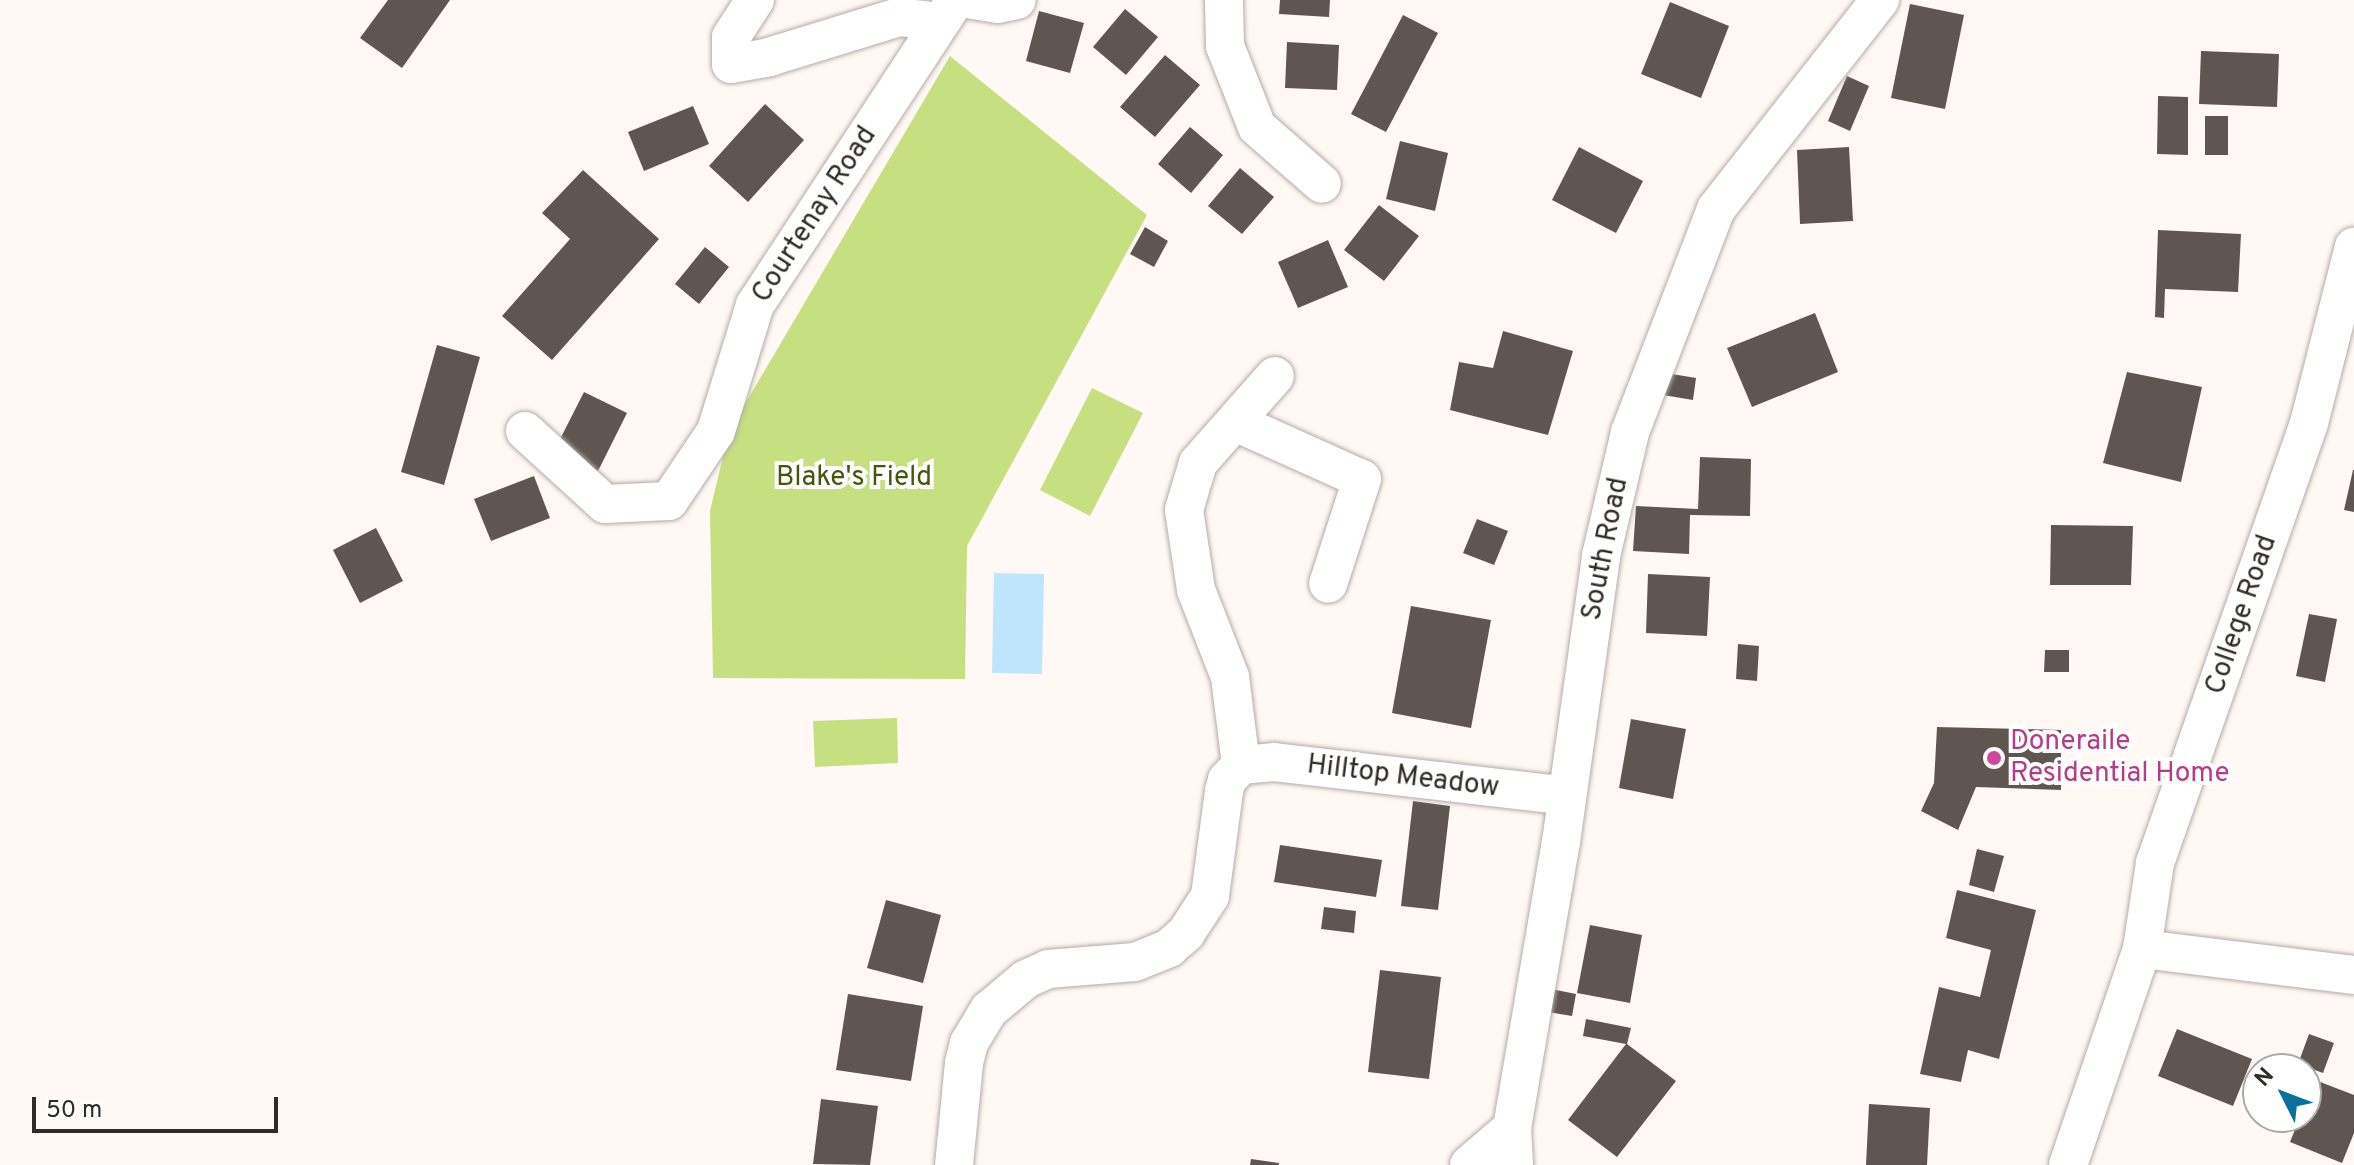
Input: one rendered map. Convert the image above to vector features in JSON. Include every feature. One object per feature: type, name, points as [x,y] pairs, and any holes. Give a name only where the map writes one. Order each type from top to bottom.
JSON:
[{"type":"street","points":[[755,0],[731,37],[731,64],[769,57],[899,17],[947,11]]},
{"type":"street","points":[[973,0],[997,4],[1017,0]]},
{"type":"street","points":[[1224,0],[1225,46],[1257,127],[1322,184]]},
{"type":"street","name":"South Road","points":[[1513,1146],[1601,556],[1630,432],[1716,209],[1880,0]]},
{"type":"street","name":"Courtenay Road","points":[[525,431],[605,504],[669,501],[716,431],[755,305],[947,11]]},
{"type":"street","name":"College Road","points":[[2068,1165],[2142,949],[2155,863],[2309,423],[2354,247]]},
{"type":"street","points":[[954,1165],[964,1063],[974,1035],[989,1010],[1026,979],[1048,969],[1135,962],[1169,948],[1186,933],[1210,896],[1224,791],[1227,780],[1241,765],[1230,677],[1196,590],[1184,510],[1198,463],[1275,376]]},
{"type":"street","points":[[1235,422],[1362,479],[1328,584]]},
{"type":"street","name":"Hilltop Meadow","points":[[1241,765],[1274,762],[1566,796]]},
{"type":"street","points":[[2142,949],[2354,975]]},
{"type":"street","points":[[1469,1165],[1513,1146]]},
{"type":"green space","name":"Blake's Field","points":[[950,56],[1147,215],[967,546],[965,679],[713,678],[710,511],[729,431]]},
{"type":"green space","points":[[1092,388],[1143,413],[1090,516],[1040,490]]},
{"type":"green space","points":[[897,718],[898,763],[815,767],[813,721]]},
{"type":"water","points":[[994,573],[1044,574],[1042,674],[992,673]]},
{"type":"building","points":[[388,0],[450,0],[402,68],[360,38]]},
{"type":"building","points":[[1280,0],[1330,0],[1329,17],[1279,14]]},
{"type":"building","points":[[1670,2],[1729,26],[1701,98],[1641,74]]},
{"type":"building","points":[[1910,4],[1964,15],[1945,109],[1891,98]]},
{"type":"building","points":[[1125,9],[1158,37],[1126,75],[1093,47]]},
{"type":"building","points":[[1039,11],[1084,23],[1070,73],[1026,61]]},
{"type":"building","points":[[1403,15],[1438,33],[1386,132],[1351,114]]},
{"type":"building","points":[[1287,42],[1339,45],[1337,90],[1285,88]]},
{"type":"building","points":[[2201,51],[2279,54],[2277,107],[2199,104]]},
{"type":"building","points":[[1165,55],[1200,85],[1155,137],[1120,107]]},
{"type":"building","points":[[1847,76],[1869,86],[1850,131],[1828,121]]},
{"type":"building","points":[[2158,96],[2188,97],[2188,155],[2157,154]]},
{"type":"building","points":[[765,104],[804,140],[748,202],[709,166]]},
{"type":"building","points":[[693,106],[709,144],[644,171],[628,132]]},
{"type":"building","points":[[2205,116],[2228,116],[2228,155],[2205,155]]},
{"type":"building","points":[[1190,127],[1223,155],[1191,193],[1158,164]]},
{"type":"building","points":[[1400,141],[1448,153],[1435,211],[1386,199]]},
{"type":"building","points":[[1579,147],[1643,181],[1616,233],[1552,200]]},
{"type":"building","points":[[1849,147],[1853,221],[1800,224],[1797,150]]},
{"type":"building","points":[[1240,168],[1274,197],[1242,234],[1208,206]]},
{"type":"building","points":[[583,170],[659,239],[552,360],[502,316],[570,239],[542,213]]},
{"type":"building","points":[[1379,205],[1419,236],[1384,281],[1344,250]]},
{"type":"building","points":[[1145,227],[1168,241],[1154,267],[1130,254]]},
{"type":"building","points":[[2158,230],[2241,234],[2238,292],[2165,289],[2164,318],[2155,317]]},
{"type":"building","points":[[1328,240],[1348,287],[1298,308],[1278,262]]},
{"type":"building","points":[[705,247],[729,267],[699,304],[675,284]]},
{"type":"building","points":[[1815,313],[1838,372],[1752,407],[1727,348]]},
{"type":"building","points":[[1503,331],[1573,351],[1548,435],[1450,410],[1459,362],[1493,368]]},
{"type":"building","points":[[437,345],[480,357],[444,485],[401,472]]},
{"type":"building","points":[[2127,372],[2202,387],[2181,482],[2103,463]]},
{"type":"building","points":[[1666,373],[1696,378],[1693,400],[1663,395]]},
{"type":"building","points":[[584,392],[627,413],[598,471],[555,449]]},
{"type":"building","points":[[1700,457],[1751,459],[1750,516],[1690,515],[1689,554],[1633,551],[1636,506],[1698,509]]},
{"type":"building","points":[[2354,470],[2354,512],[2344,510]]},
{"type":"building","points":[[534,476],[550,518],[491,541],[474,499]]},
{"type":"building","points":[[1477,519],[1508,531],[1494,565],[1463,553]]},
{"type":"building","points":[[2051,525],[2133,526],[2131,585],[2050,585]]},
{"type":"building","points":[[376,528],[403,581],[360,603],[333,550]]},
{"type":"building","points":[[1648,574],[1710,577],[1707,636],[1646,633]]},
{"type":"building","points":[[1411,606],[1491,620],[1471,728],[1392,713]]},
{"type":"building","points":[[2309,614],[2337,619],[2325,682],[2296,676]]},
{"type":"building","points":[[1738,644],[1759,646],[1757,681],[1736,679]]},
{"type":"building","points":[[2045,650],[2069,650],[2069,672],[2044,672]]},
{"type":"building","points":[[1631,719],[1686,729],[1673,799],[1619,788]]},
{"type":"building","points":[[1937,727],[2061,730],[2061,790],[1976,787],[1958,830],[1921,811],[1934,783]]},
{"type":"building","points":[[1413,801],[1450,806],[1438,910],[1401,906]]},
{"type":"building","points":[[1280,845],[1382,860],[1376,897],[1274,882]]},
{"type":"building","points":[[1977,849],[2004,856],[1994,892],[1969,885]]},
{"type":"building","points":[[1957,890],[2036,910],[1999,1059],[1968,1050],[1961,1082],[1920,1074],[1939,987],[1980,997],[1991,950],[1946,938]]},
{"type":"building","points":[[886,900],[941,915],[923,983],[867,968]]},
{"type":"building","points":[[1324,907],[1356,911],[1354,933],[1321,929]]},
{"type":"building","points":[[1590,925],[1642,935],[1630,1003],[1577,993]]},
{"type":"building","points":[[1380,970],[1441,977],[1429,1079],[1368,1072]]},
{"type":"building","points":[[1546,988],[1576,994],[1572,1016],[1542,1011]]},
{"type":"building","points":[[848,994],[923,1006],[911,1081],[836,1070]]},
{"type":"building","points":[[1586,1019],[1631,1028],[1627,1044],[1676,1081],[1617,1157],[1568,1120],[1626,1044],[1583,1036]]},
{"type":"building","points":[[2177,1029],[2242,1055],[2242,1084],[2233,1106],[2158,1076]]},
{"type":"building","points":[[2309,1034],[2334,1043],[2323,1073],[2322,1053],[2302,1053]]},
{"type":"building","points":[[2322,1083],[2354,1095],[2354,1133],[2342,1163],[2290,1142],[2294,1133],[2322,1133]]},
{"type":"building","points":[[821,1099],[878,1106],[870,1165],[813,1164]]},
{"type":"building","points":[[1869,1104],[1930,1108],[1927,1165],[1866,1165]]},
{"type":"building","points":[[1251,1159],[1279,1163],[1279,1165],[1250,1165]]},
{"type":"place","name":"Doneraile Residential Home","points":[[1994,758]]}]
